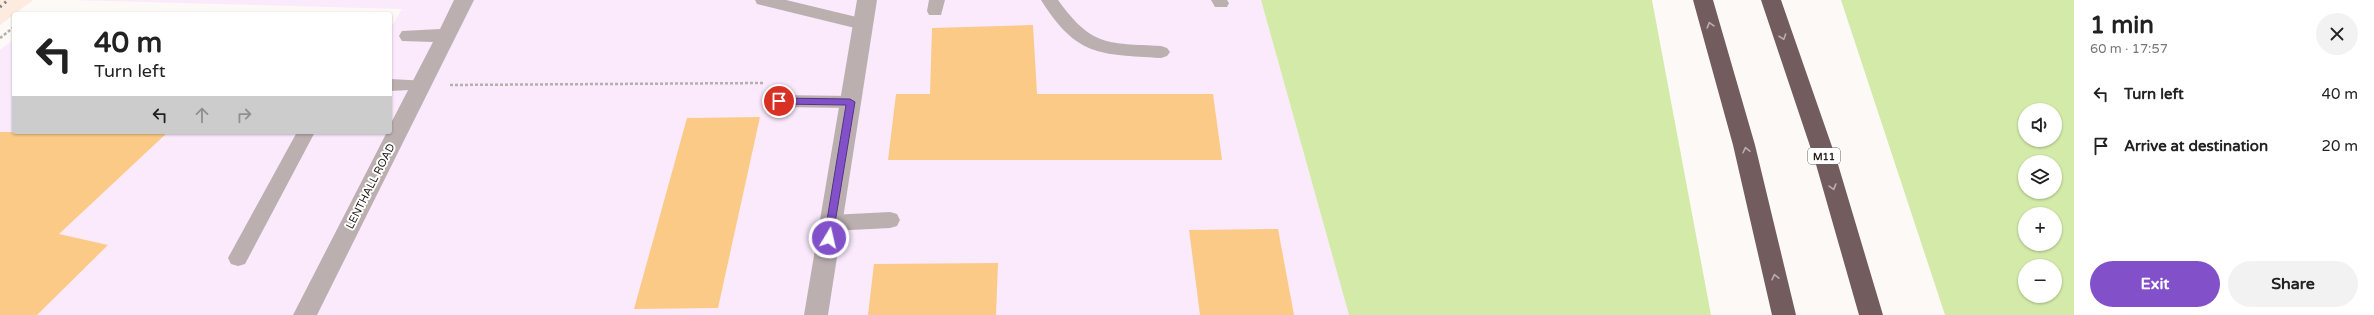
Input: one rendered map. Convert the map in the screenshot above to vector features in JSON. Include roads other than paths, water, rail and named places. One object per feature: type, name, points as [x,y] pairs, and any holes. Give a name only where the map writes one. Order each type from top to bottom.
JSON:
[{"type":"highway","points":[[1703,0],[1744,145],[1784,315]]},
{"type":"highway","name":"M11","points":[[1771,0],[1826,161],[1870,315]]},
{"type":"street","name":"LENTHALL ROAD","points":[[305,315],[464,0]]},
{"type":"street","points":[[816,315],[867,0]]},
{"type":"street","points":[[409,36],[446,35]]},
{"type":"lane","points":[[763,0],[863,24]]},
{"type":"lane","points":[[1049,0],[1074,32],[1089,42],[1105,48],[1161,52]]},
{"type":"lane","points":[[392,85],[422,85]]},
{"type":"lane","points":[[779,101],[850,102]]},
{"type":"lane","points":[[238,258],[305,134]]},
{"type":"lane","points":[[831,223],[890,220]]},
{"type":"railway","points":[[0,7],[8,0]]}]
